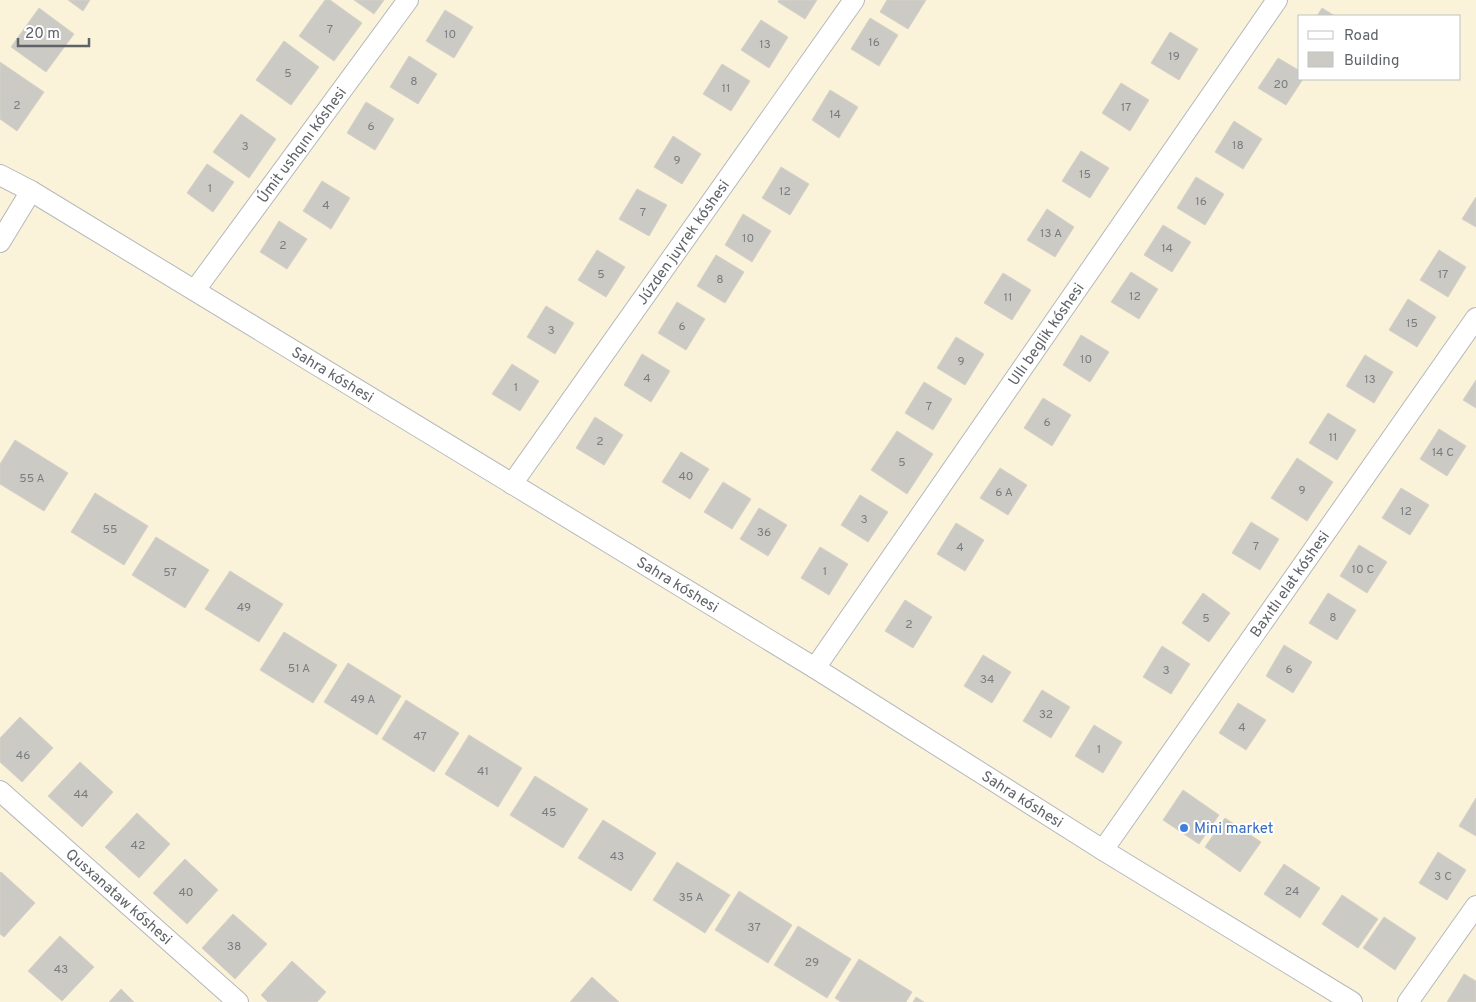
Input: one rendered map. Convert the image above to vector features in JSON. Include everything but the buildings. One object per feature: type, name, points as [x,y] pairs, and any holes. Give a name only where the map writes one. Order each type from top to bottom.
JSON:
[{"type":"street","name":"Úmit ushqını kóshesi","points":[[195,290],[408,0]]},
{"type":"street","name":"Júzden juyrek kóshesi","points":[[512,484],[854,0]]},
{"type":"street","name":"Ullı beglik kóshesi","points":[[815,668],[1277,0]]},
{"type":"street","name":"Sahra kóshesi","points":[[0,176],[31,191],[195,290],[815,668],[1103,850],[1352,1002]]},
{"type":"street","points":[[0,242],[31,191]]},
{"type":"street","name":"Baxıtlı elat kóshesi","points":[[1103,850],[1476,318]]},
{"type":"street","name":"Qusxanataw kóshesi","points":[[0,791],[238,1002]]},
{"type":"street","points":[[1408,1002],[1476,906]]},
{"type":"sand","points":[[0,0],[1476,0],[1476,1002],[0,1002]]},
{"type":"place","name":"Mini market","points":[[1184,828]]}]
